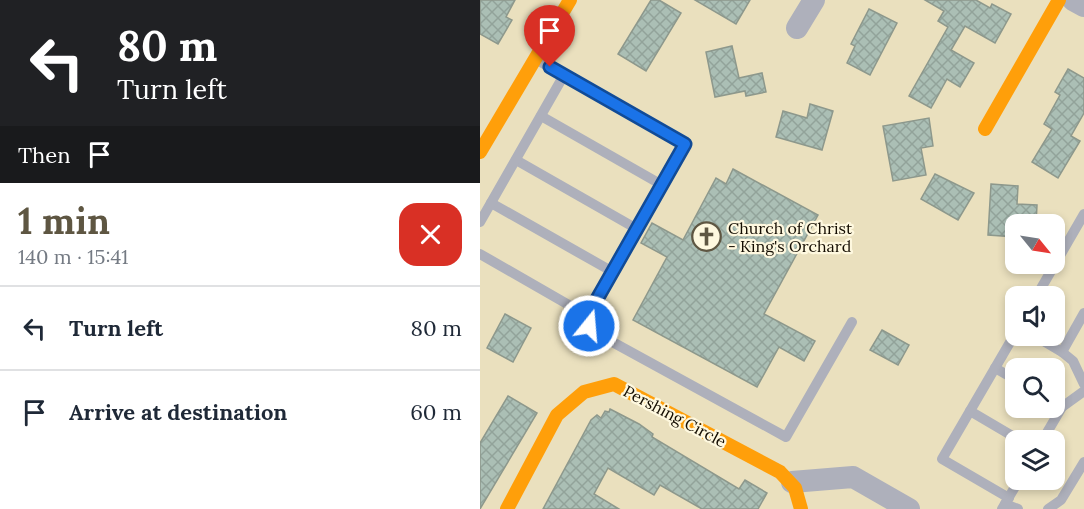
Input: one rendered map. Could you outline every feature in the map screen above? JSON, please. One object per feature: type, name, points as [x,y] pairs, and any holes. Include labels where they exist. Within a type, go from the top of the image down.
[{"type":"street","points":[[480,152],[570,0]]},
{"type":"street","points":[[797,28],[814,0]]},
{"type":"street","points":[[985,129],[1059,0]]},
{"type":"street","points":[[1073,0],[1084,6]]},
{"type":"street","name":"Pershing Circle","points":[[507,509],[557,415],[584,392],[614,384],[780,472],[792,482]]},
{"type":"street","points":[[801,509],[798,492],[792,482],[853,477],[909,509]]},
{"type":"lane","points":[[536,59],[685,144],[588,315],[589,326],[596,333],[786,437],[852,322]]},
{"type":"lane","points":[[480,222],[564,75]]},
{"type":"lane","points":[[541,116],[662,185]]},
{"type":"lane","points":[[516,160],[637,229]]},
{"type":"lane","points":[[491,203],[612,272]]},
{"type":"lane","points":[[1042,286],[1084,214]]},
{"type":"lane","points":[[480,254],[588,315]]},
{"type":"lane","points":[[1062,352],[1084,313]]},
{"type":"lane","points":[[1008,346],[942,459],[1006,504],[1018,509]]},
{"type":"lane","points":[[1052,346],[1073,361],[1084,384]]},
{"type":"lane","points":[[995,368],[1005,374]]},
{"type":"lane","points":[[1065,400],[1084,391]]},
{"type":"lane","points":[[970,411],[1005,432]]},
{"type":"lane","points":[[1048,509],[1061,500],[1084,462]]},
{"type":"lane","points":[[1006,504],[1014,490]]},
{"type":"building","points":[[480,0],[515,0],[506,17],[512,20],[498,44],[480,34]]},
{"type":"building","points":[[651,0],[659,0],[681,13],[646,71],[618,54]]},
{"type":"building","points":[[695,0],[750,0],[736,24]]},
{"type":"building","points":[[925,0],[976,0],[990,8],[992,4],[1011,14],[995,43],[965,26],[951,50],[974,63],[960,87],[947,79],[931,108],[909,96],[948,27],[938,21],[944,11]]},
{"type":"building","points":[[869,9],[897,23],[870,75],[847,63],[855,46],[851,44]]},
{"type":"building","points":[[732,46],[739,78],[762,73],[766,92],[746,96],[745,91],[715,97],[706,52]]},
{"type":"building","points":[[1068,69],[1084,78],[1084,113],[1071,136],[1080,141],[1058,178],[1032,162],[1052,129],[1044,124],[1060,95],[1055,92]]},
{"type":"building","points":[[810,104],[833,111],[822,150],[776,137],[783,111],[807,118]]},
{"type":"building","points":[[929,118],[933,146],[921,148],[926,175],[893,181],[883,126]]},
{"type":"building","points":[[733,169],[818,215],[764,314],[815,341],[804,361],[779,347],[757,387],[633,320],[667,257],[641,243],[652,223],[683,240],[716,178],[726,184]]},
{"type":"building","points":[[935,174],[974,193],[958,220],[921,199]]},
{"type":"building","points":[[991,184],[1018,186],[1017,204],[1037,205],[1037,214],[1005,214],[1005,236],[988,235]]},
{"type":"building","points":[[505,314],[531,328],[513,362],[487,348]]},
{"type":"building","points":[[882,330],[909,345],[898,365],[870,350]]},
{"type":"building","points":[[508,396],[537,413],[480,509],[480,443]]},
{"type":"building","points":[[610,409],[639,424],[653,434],[652,437],[739,489],[745,480],[767,493],[758,509],[702,509],[660,485],[654,495],[608,468],[594,494],[619,509],[543,509],[591,420],[597,415],[601,418],[605,411],[609,412]]},
{"type":"traffic: slow","points":[[480,152],[570,0]]},
{"type":"traffic: slow","points":[[985,129],[1059,0]]},
{"type":"traffic: slow","points":[[507,509],[557,415],[584,392],[614,384],[780,472],[795,488],[801,509]]},
{"type":"place","name":"Church of Christ - King's Orchard","points":[[707,237]]},
{"type":"route","points":[[550,67],[685,144],[588,315],[589,326]]}]
